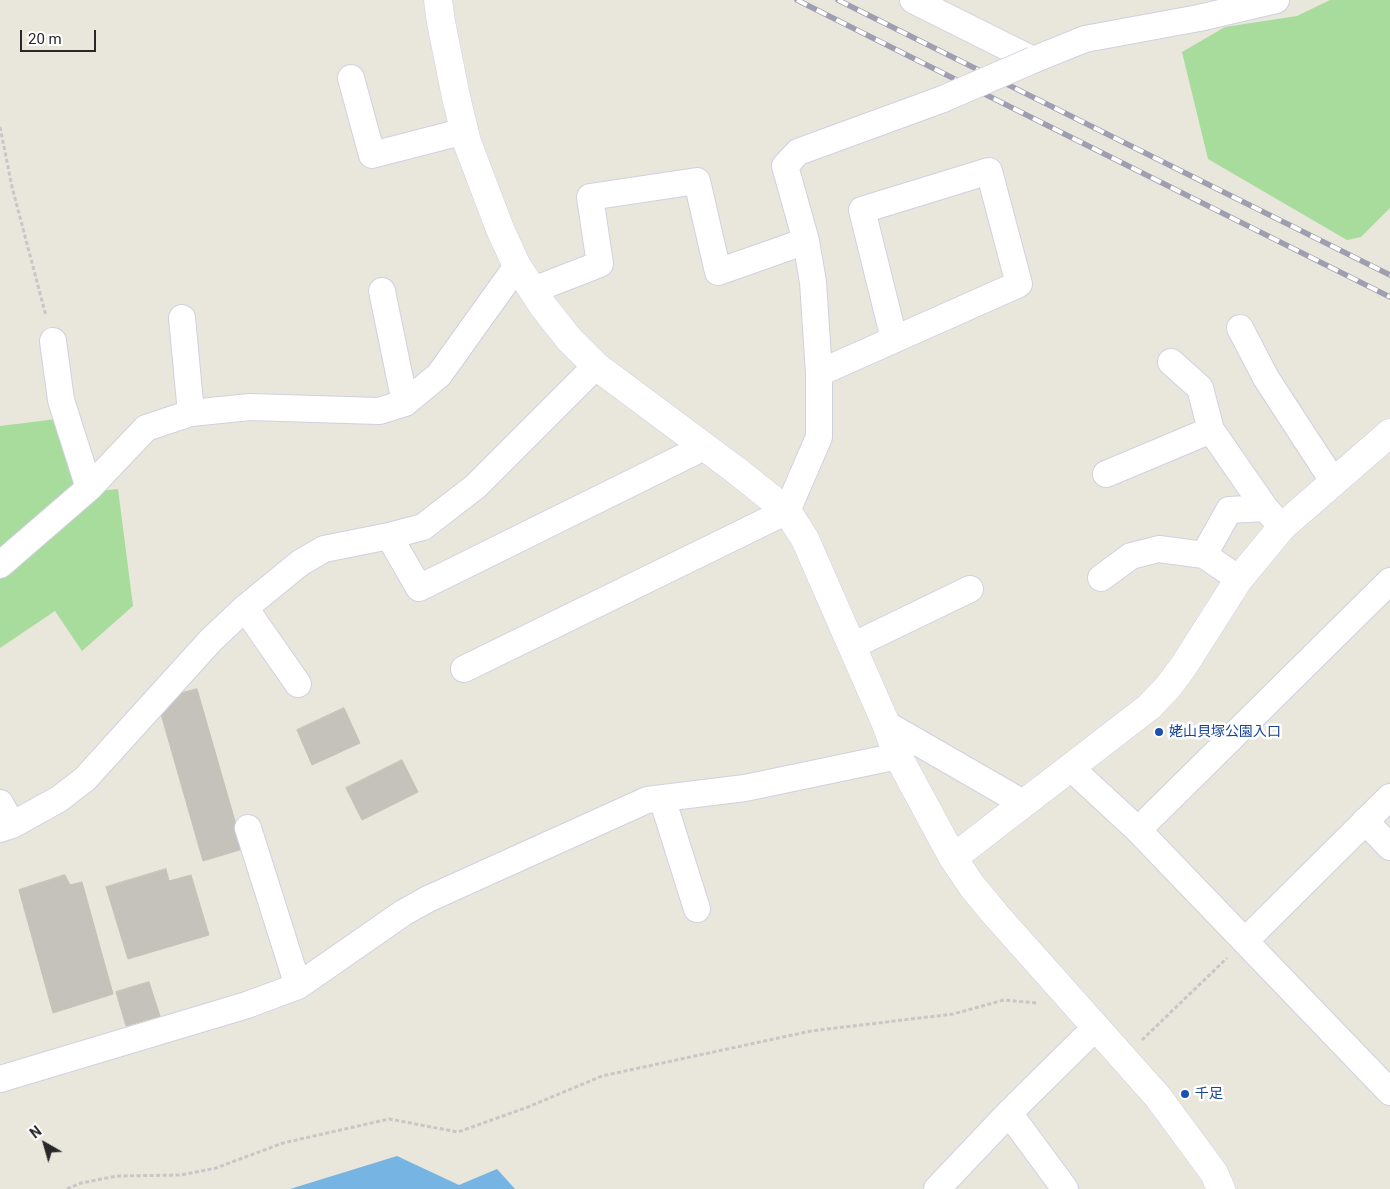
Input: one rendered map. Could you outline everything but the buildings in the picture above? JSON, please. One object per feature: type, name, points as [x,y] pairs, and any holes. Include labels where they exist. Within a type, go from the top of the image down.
[{"type":"street","points":[[438,0],[440,22],[465,131],[500,229],[517,266],[543,306],[569,339],[596,366],[787,511],[806,539],[898,756],[953,858],[972,886],[995,914],[1158,1097],[1214,1173],[1221,1189]]},
{"type":"street","points":[[913,0],[1034,60]]},
{"type":"street","points":[[464,669],[787,511],[819,437],[819,373],[813,282],[806,240],[785,166],[798,152],[943,99],[1085,38],[1200,18],[1276,0]]},
{"type":"street","points":[[351,78],[372,154],[465,131]]},
{"type":"street","points":[[819,373],[1019,284],[989,171],[862,210],[894,339]]},
{"type":"street","points":[[533,290],[600,264],[590,197],[697,181],[718,272],[806,240]]},
{"type":"street","points":[[0,565],[88,488],[146,428],[192,413],[250,407],[379,411],[405,403],[439,375],[517,266]]},
{"type":"street","points":[[382,291],[405,403]]},
{"type":"street","points":[[182,318],[192,413]]},
{"type":"street","points":[[1240,328],[1266,378],[1333,481]]},
{"type":"street","points":[[53,341],[61,400],[88,488]]},
{"type":"street","points":[[1171,362],[1200,388],[1211,430],[1274,517]]},
{"type":"street","points":[[4,819],[60,799],[85,779],[211,640],[245,608],[300,563],[324,549],[423,527],[476,486],[596,366]]},
{"type":"street","points":[[1106,474],[1211,430]]},
{"type":"street","points":[[953,858],[1149,707],[1168,687],[1183,667],[1239,579],[1274,517],[1333,481],[1390,433]]},
{"type":"street","points":[[389,536],[419,588],[704,447]]},
{"type":"street","points":[[1204,555],[1229,510],[1274,517]]},
{"type":"street","points":[[1101,578],[1131,556],[1159,549],[1204,555],[1239,579]]},
{"type":"street","points":[[1138,830],[1390,581]]},
{"type":"street","points":[[852,646],[970,589]]},
{"type":"street","points":[[245,608],[298,684]]},
{"type":"street","points":[[886,724],[1023,803]]},
{"type":"street","points":[[0,1079],[248,1005],[298,986],[403,913],[647,800],[745,788],[898,756]]},
{"type":"street","points":[[1070,767],[1138,830],[1390,1092]]},
{"type":"street","points":[[1245,941],[1390,797]]},
{"type":"street","points":[[662,798],[698,909]]},
{"type":"street","points":[[1365,821],[1390,847]]},
{"type":"street","points":[[248,828],[298,986]]},
{"type":"street","points":[[937,1189],[1096,1026]]},
{"type":"street","points":[[1009,1114],[1066,1189]]},
{"type":"path","points":[[0,127],[12,187],[53,341]]},
{"type":"path","points":[[1123,1058],[1245,941]]},
{"type":"path","points":[[67,1189],[117,1176],[181,1175],[216,1168],[283,1143],[389,1120],[458,1132],[528,1107],[602,1076],[811,1031],[953,1014],[1004,1000],[1037,1002],[1045,1009]]},
{"type":"green space","points":[[1330,0],[1390,0],[1390,208],[1361,237],[1347,240],[1208,159],[1182,52],[1225,27],[1297,16]]},
{"type":"green space","points":[[57,419],[99,491],[118,489],[133,606],[82,651],[55,611],[0,648],[0,426]]},
{"type":"water","points":[[397,1156],[459,1185],[497,1169],[515,1189],[290,1189]]},
{"type":"railway","points":[[797,0],[1390,297]]},
{"type":"railway","points":[[838,0],[1390,275]]},
{"type":"place","name":"姥山貝塚公園入口","points":[[1159,732]]},
{"type":"place","name":"千足","points":[[1185,1094]]}]
